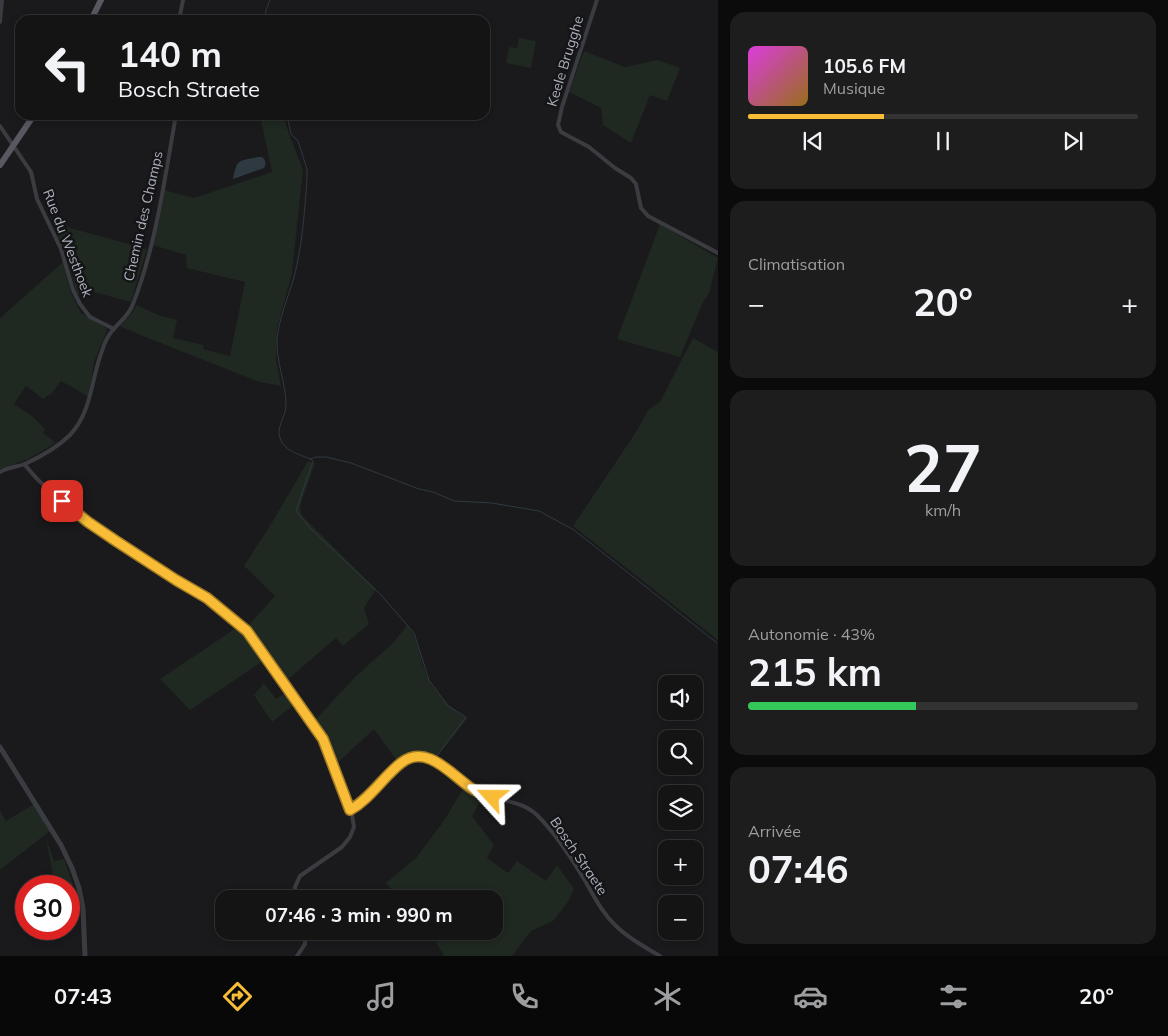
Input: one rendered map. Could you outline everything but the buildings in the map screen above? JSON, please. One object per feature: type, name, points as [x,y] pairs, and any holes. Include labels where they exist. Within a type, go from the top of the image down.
[{"type":"main road","points":[[94,15],[101,0]]},
{"type":"main road","points":[[0,165],[31,120]]},
{"type":"street","points":[[0,22],[2,0]]},
{"type":"street","points":[[180,15],[183,0]]},
{"type":"street","name":"Keele Brugghe","points":[[597,0],[562,107],[559,129],[564,134],[590,146],[612,166],[631,178],[636,184],[641,208],[648,216],[718,253]]},
{"type":"street","name":"Chemin des Champs","points":[[0,472],[10,467],[24,464],[61,442],[78,425],[91,394],[102,349],[114,329],[131,310],[142,277],[175,120]]},
{"type":"street","name":"Rue du Westhoek","points":[[0,126],[32,175],[37,199],[59,245],[73,290],[80,304],[90,317],[114,329]]},
{"type":"street","points":[[24,464],[47,488],[88,522],[176,580],[207,598],[247,631],[323,739],[350,810],[354,827],[350,837],[340,849],[300,876],[295,890]]},
{"type":"street","points":[[0,747],[59,841],[72,868],[83,908],[85,956]]},
{"type":"street","name":"Bosch Straete","points":[[350,810],[403,761],[416,755],[428,758],[442,766],[476,792],[520,804],[534,813],[563,847],[611,921],[630,939],[660,956]]},
{"type":"street","points":[[297,956],[306,940]]},
{"type":"shaded area","points":[[519,38],[536,41],[531,68],[506,63],[509,47],[517,48]]},
{"type":"shaded area","points":[[584,51],[625,67],[658,60],[680,68],[667,101],[650,95],[631,143],[603,125],[601,108],[569,92]]},
{"type":"shaded area","points":[[261,120],[285,120],[303,169],[292,273],[277,329],[276,359],[281,386],[259,382],[120,326],[133,312],[136,305],[161,316],[177,320],[173,338],[204,345],[203,349],[230,356],[245,282],[187,268],[186,255],[153,245],[164,190],[194,198],[272,172]]},
{"type":"shaded area","points":[[262,157],[265,160],[264,168],[233,179],[236,167],[240,162]]},
{"type":"shaded area","points":[[52,223],[147,249],[131,302],[90,291],[77,294],[66,256]]},
{"type":"shaded area","points":[[660,224],[718,258],[709,293],[703,302],[680,357],[617,339]]},
{"type":"shaded area","points":[[63,262],[71,293],[81,313],[106,328],[107,331],[94,362],[89,397],[61,381],[52,393],[43,399],[26,386],[14,404],[32,416],[45,429],[43,433],[56,443],[28,459],[0,469],[0,318]]},
{"type":"shaded area","points":[[693,338],[718,352],[718,640],[573,526],[636,432],[649,409],[660,402]]},
{"type":"shaded area","points":[[308,461],[315,463],[300,506],[302,516],[376,589],[364,608],[369,624],[343,646],[336,638],[285,682],[265,650],[246,628],[275,596],[244,566]]},
{"type":"shaded area","points":[[407,625],[415,640],[431,684],[453,709],[467,719],[435,759],[416,753],[406,755],[397,761],[374,729],[335,765],[330,748],[314,723],[356,676],[394,642]]},
{"type":"shaded area","points":[[239,626],[266,659],[190,710],[160,679]]},
{"type":"shaded area","points":[[264,683],[276,699],[287,692],[294,705],[272,722],[254,695]]},
{"type":"shaded area","points":[[465,786],[483,797],[472,816],[494,845],[487,858],[508,873],[517,861],[546,881],[557,865],[574,889],[568,902],[553,921],[531,931],[512,956],[444,956],[435,940],[503,940],[503,890],[392,890],[386,883],[416,858],[443,822]]},
{"type":"shaded area","points":[[34,804],[50,831],[0,870],[0,811],[6,821]]},
{"type":"shaded area","points":[[46,838],[54,861],[64,859],[70,875],[53,875]]},
{"type":"waterway","points":[[266,15],[270,0]]},
{"type":"waterway","points":[[288,120],[291,134],[298,141],[307,169],[307,178],[299,254],[277,340],[286,405],[279,434],[285,446],[292,452],[310,459],[326,457],[351,463],[454,501],[492,503],[539,511],[574,530],[717,643]]},
{"type":"waterway","points":[[310,459],[313,461],[296,511],[310,528],[382,596],[414,633],[429,680],[448,706],[466,717],[436,757]]},
{"type":"route","points":[[62,501],[116,541],[207,598],[247,631],[323,739],[345,802],[350,810],[401,763],[416,755],[421,755],[442,766],[476,792],[492,797]]}]
